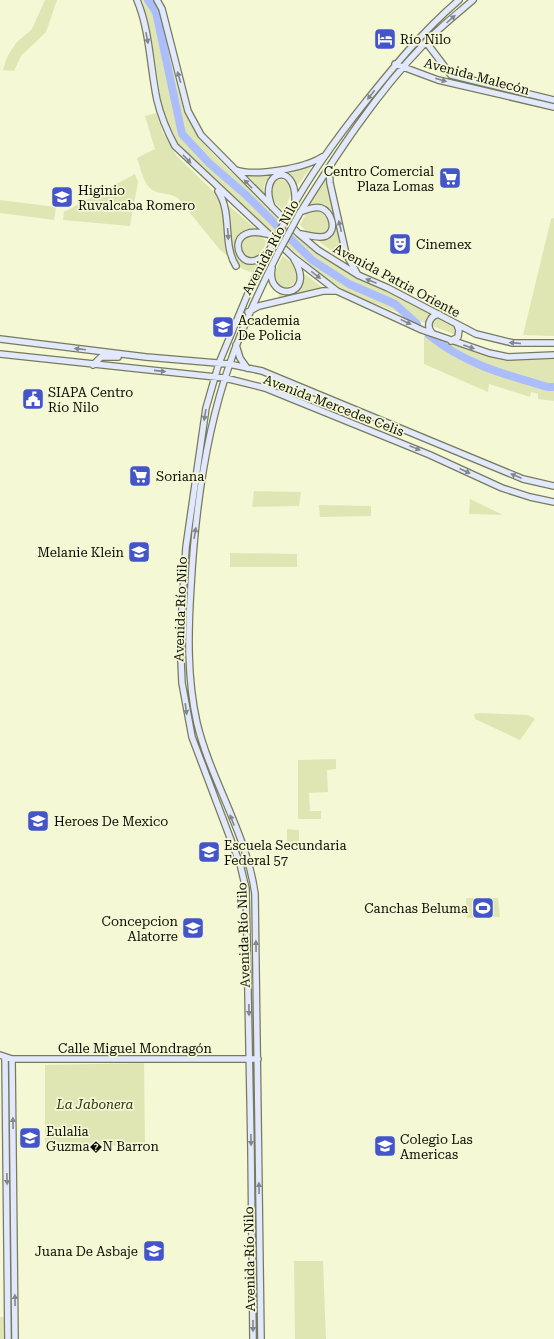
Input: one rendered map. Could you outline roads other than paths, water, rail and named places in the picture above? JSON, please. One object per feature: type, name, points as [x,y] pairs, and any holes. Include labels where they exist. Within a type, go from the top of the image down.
[{"type":"main road","points":[[137,0],[145,26],[157,100],[167,131],[175,146],[293,257],[337,291],[450,341],[498,356],[554,355]]},
{"type":"main road","name":"Avenida Patria Oriente","points":[[157,0],[162,9],[188,111],[201,135],[299,234],[318,250],[358,275],[388,288],[439,314],[456,325],[488,338],[500,341],[513,343],[554,343]]},
{"type":"main road","name":"Avenida Río Nilo","points":[[253,1339],[248,914],[245,880],[192,737],[181,670],[181,621],[186,547],[206,408],[219,363],[254,279],[294,203],[324,156],[395,64],[425,30],[459,0]]},
{"type":"main road","name":"Avenida Río Nilo","points":[[261,1339],[256,914],[254,886],[248,862],[200,734],[192,689],[188,644],[193,547],[206,455],[225,378],[236,345],[249,312],[274,260],[299,214],[329,166],[374,102],[426,42],[473,0]]},
{"type":"main road","name":"Avenida Malecón","points":[[426,42],[451,75],[554,100]]},
{"type":"main road","name":"Avenida Malecón","points":[[395,64],[438,80],[554,108]]},
{"type":"main road","points":[[234,169],[250,173],[290,168],[313,163],[324,156]]},
{"type":"main road","points":[[329,166],[329,178],[346,254],[358,275]]},
{"type":"main road","points":[[273,209],[268,198],[269,182],[273,177],[283,176],[292,181],[295,192],[294,203]]},
{"type":"main road","points":[[214,184],[223,198],[230,252],[236,266]]},
{"type":"main road","points":[[299,214],[317,207],[322,208],[328,212],[333,225],[331,232],[326,236],[319,237],[299,234]]},
{"type":"main road","points":[[267,254],[255,261],[248,261],[240,255],[238,246],[241,237],[247,232],[255,231],[268,234]]},
{"type":"main road","points":[[274,260],[271,273],[275,287],[283,292],[299,286],[302,279],[301,272],[293,257]]},
{"type":"main road","points":[[242,309],[249,312],[259,306],[323,291],[337,291]]},
{"type":"main road","points":[[433,334],[429,328],[430,322],[436,315],[439,314]]},
{"type":"main road","points":[[450,341],[458,337],[459,330],[456,325]]},
{"type":"main road","name":"Avenida Mercedes Celis","points":[[0,339],[146,357],[229,364],[270,373],[523,479],[554,486]]},
{"type":"main road","points":[[236,345],[240,358],[247,368]]},
{"type":"main road","name":"Avenida Mercedes Celis","points":[[0,354],[225,378],[275,391],[443,460],[502,488],[530,497],[554,502]]},
{"type":"main road","points":[[93,364],[101,357],[138,359],[146,357]]},
{"type":"main road","points":[[8,1339],[12,1260],[12,1059],[2,1056],[12,1260],[15,1339]]},
{"type":"main road","name":"Calle Miguel Mondragón","points":[[12,1059],[258,1059]]},
{"type":"waterway","points":[[148,0],[156,12],[182,134],[209,163],[246,195],[312,260],[349,284],[395,304],[417,324]]},
{"type":"waterway","points":[[429,335],[456,354],[471,361],[532,383],[554,387]]},
{"type":"place","name":"Río Nilo","points":[[385,39]]},
{"type":"place","name":"Centro Comercial Plaza Lomas","points":[[450,178]]},
{"type":"place","name":"Higinio Ruvalcaba Romero","points":[[62,197]]},
{"type":"place","name":"Cinemex","points":[[400,244]]},
{"type":"place","name":"Academia De Policia","points":[[223,327]]},
{"type":"place","name":"SIAPA Centro Río Nilo","points":[[33,399]]},
{"type":"place","name":"Soriana","points":[[140,476]]},
{"type":"place","name":"Melanie Klein","points":[[139,552]]},
{"type":"place","name":"Heroes De Mexico","points":[[38,821]]},
{"type":"place","name":"Escuela Secundaria Federal 57","points":[[209,852]]},
{"type":"place","name":"Canchas Beluma","points":[[483,908]]},
{"type":"place","name":"Concepcion Alatorre","points":[[193,928]]},
{"type":"place","name":"Eulalia Guzma�N Barron","points":[[30,1138]]},
{"type":"place","name":"Colegio Las Americas","points":[[385,1146]]},
{"type":"place","name":"Juana De Asbaje","points":[[154,1251]]},
{"type":"park label","name":"La Jabonera","points":[[95,1104]]}]
